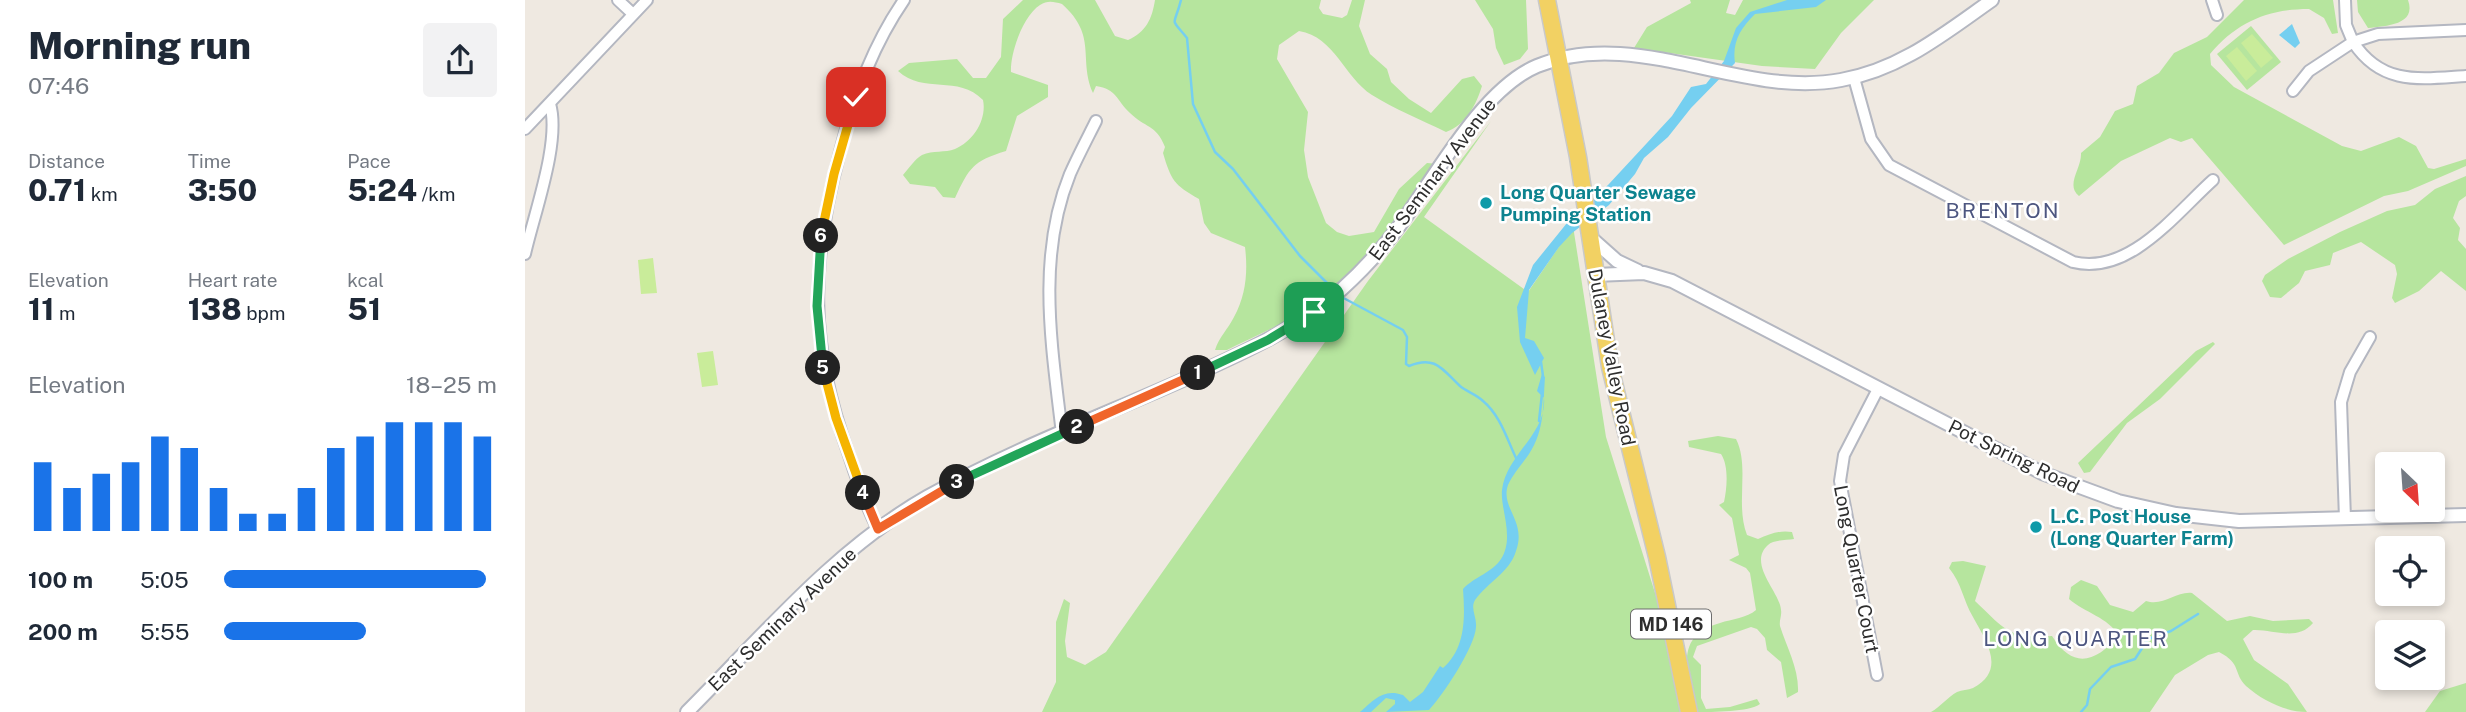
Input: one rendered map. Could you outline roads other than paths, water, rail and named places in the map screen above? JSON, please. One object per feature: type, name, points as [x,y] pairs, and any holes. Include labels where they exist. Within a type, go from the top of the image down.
[{"type":"main road","name":"Dulaney Valley Road","points":[[1547,0],[1585,200],[1595,275],[1618,402],[1654,547],[1689,712]]},
{"type":"street","points":[[618,0],[633,14]]},
{"type":"street","points":[[525,130],[647,0]]},
{"type":"street","points":[[878,529],[844,443],[826,384],[820,344],[817,274],[824,214],[850,117],[873,56],[904,0]]},
{"type":"street","name":"East Seminary Avenue","points":[[687,712],[813,587],[878,529],[943,489],[1268,340],[1337,293],[1388,241],[1495,95],[1532,68],[1559,60],[1634,56],[1719,73],[1798,84],[1854,78],[1910,56],[1992,0]]},
{"type":"street","points":[[2213,0],[2217,15]]},
{"type":"street","points":[[2345,0],[2346,25],[2353,42],[2372,65],[2392,74],[2423,79],[2466,76]]},
{"type":"street","points":[[2293,91],[2309,71],[2353,42],[2378,34],[2466,30]]},
{"type":"street","points":[[1854,78],[1871,139],[1889,164],[2073,262],[2099,265],[2123,257],[2213,180]]},
{"type":"street","points":[[525,254],[552,139],[553,116],[550,104]]},
{"type":"street","points":[[1062,434],[1048,309],[1053,238],[1070,175],[1096,121]]},
{"type":"street","points":[[1589,229],[1617,261],[1644,273]]},
{"type":"street","name":"Pot Spring Road","points":[[1595,275],[1644,273],[1680,285],[2042,473],[2118,501],[2160,511],[2223,520],[2466,514]]},
{"type":"street","points":[[2345,519],[2341,402],[2350,372],[2370,337]]},
{"type":"street","name":"Long Quarter Court","points":[[1877,675],[1839,481],[1844,455],[1878,389]]},
{"type":"water","points":[[1787,0],[1826,0],[1816,7],[1755,14],[1738,36],[1735,63],[1691,108],[1668,137],[1644,158],[1635,174],[1609,205],[1572,233],[1559,247],[1529,290],[1525,338],[1534,341],[1544,358],[1535,375],[1520,342],[1517,307],[1533,265],[1571,218],[1608,185],[1672,116],[1691,87],[1706,84],[1724,61],[1736,28],[1750,12]]},
{"type":"water","points":[[2292,24],[2300,43],[2295,48],[2279,35]]},
{"type":"water","points":[[1542,374],[1545,377],[1544,398],[1537,391]]},
{"type":"water","points":[[1543,412],[1534,445],[1512,477],[1506,493],[1518,531],[1516,551],[1504,571],[1475,600],[1474,636],[1457,670],[1429,710],[1386,712],[1395,704],[1395,700],[1386,698],[1371,712],[1360,712],[1384,694],[1403,695],[1410,702],[1423,692],[1440,666],[1443,668],[1451,660],[1460,642],[1464,621],[1463,589],[1501,559],[1507,542],[1502,498],[1505,477],[1533,434]]},
{"type":"waterway","points":[[1181,0],[1175,21],[1187,38],[1193,104],[1215,152],[1233,169],[1300,256],[1334,290]]},
{"type":"waterway","points":[[1338,295],[1403,330],[1407,337],[1406,364],[1409,366],[1432,363],[1483,401],[1499,420],[1516,458]]},
{"type":"waterway","points":[[1541,362],[1543,376]]},
{"type":"waterway","points":[[1539,421],[1542,394]]},
{"type":"waterway","points":[[2081,712],[2087,705],[2090,689],[2111,667],[2135,659],[2148,639],[2171,631],[2198,614]]},
{"type":"place","name":"Long Quarter Sewage Pumping Station","points":[[1486,203]]},
{"type":"place","name":"L.C. Post House (Long Quarter Farm)","points":[[2036,527]]},
{"type":"district","name":"BRENTON","points":[[2003,210]]},
{"type":"district","name":"LONG QUARTER","points":[[2076,638]]}]
